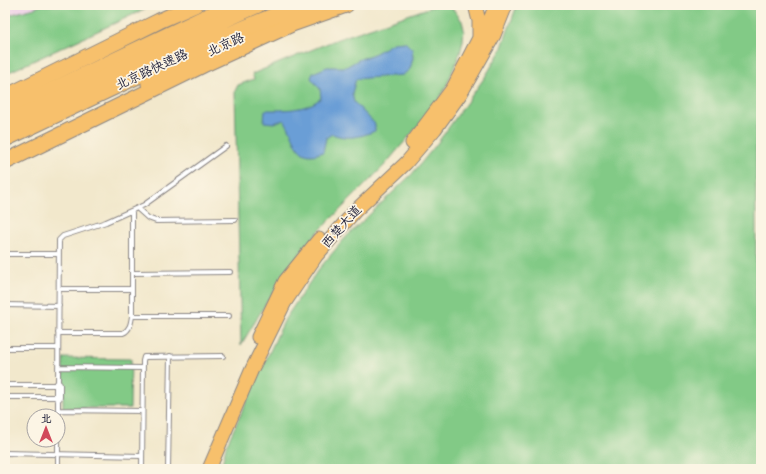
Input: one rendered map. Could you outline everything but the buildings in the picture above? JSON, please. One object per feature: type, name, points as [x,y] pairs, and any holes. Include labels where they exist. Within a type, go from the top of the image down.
[{"type":"highway","points":[[5,97],[159,21],[195,5]]},
{"type":"highway","name":"北京路快速路","points":[[5,123],[208,26],[258,5]]},
{"type":"highway","name":"北京路快速路","points":[[5,139],[185,54],[300,5]]},
{"type":"highway","points":[[5,162],[203,65],[292,24],[345,6]]},
{"type":"main road","points":[[5,111],[228,5]]},
{"type":"main road","name":"北京路","points":[[5,156],[101,109],[215,49],[321,5]]},
{"type":"main road","points":[[475,5],[479,21],[479,38]]},
{"type":"main road","name":"西楚大道","points":[[200,469],[285,281],[318,240],[343,213],[392,166],[414,141],[453,88],[488,24],[496,5]]},
{"type":"main road","name":"西楚大道","points":[[209,469],[252,369],[285,302],[316,256],[355,211],[406,163],[435,129],[461,93],[494,36],[506,5]]},
{"type":"street","points":[[58,385],[58,397]]},
{"type":"lane","points":[[5,385],[58,385],[59,240],[63,236],[106,222],[138,209],[226,146]]},
{"type":"lane","points":[[138,209],[148,218],[156,221],[235,220]]},
{"type":"lane","points":[[58,333],[123,333],[127,331],[131,324],[132,316],[132,212]]},
{"type":"lane","points":[[5,254],[59,254]]},
{"type":"lane","points":[[132,273],[230,272]]},
{"type":"lane","points":[[59,289],[132,289]]},
{"type":"lane","points":[[5,305],[58,306]]},
{"type":"lane","points":[[132,316],[229,316]]},
{"type":"lane","points":[[5,348],[58,348]]},
{"type":"lane","points":[[168,469],[170,356]]},
{"type":"lane","points":[[142,469],[144,357],[223,356]]},
{"type":"lane","points":[[58,367],[143,368]]},
{"type":"lane","points":[[5,397],[58,397],[58,408]]},
{"type":"lane","points":[[66,410],[142,411]]},
{"type":"lane","points":[[58,448],[58,469]]},
{"type":"lane","points":[[5,454],[142,456]]},
{"type":"shaded area","points":[[5,5],[41,5],[5,16]]},
{"type":"green space","points":[[41,5],[154,5],[5,74],[5,16]]},
{"type":"green space","points":[[437,5],[446,5],[454,10],[462,21],[464,29],[460,53],[446,87],[435,106],[383,167],[304,248],[268,300],[241,345],[235,91],[238,85],[254,79],[252,74],[338,39]]},
{"type":"green space","points":[[517,5],[761,5],[761,126],[756,126],[756,321],[761,321],[761,469],[221,469],[226,446],[285,319],[318,270],[346,237],[412,174],[436,145],[485,77],[501,50]]},
{"type":"green space","points":[[63,358],[131,359],[130,408],[63,408]]},
{"type":"water","points":[[405,42],[412,49],[413,58],[410,69],[403,75],[356,79],[352,93],[354,102],[375,124],[375,131],[354,137],[343,137],[332,134],[326,138],[323,152],[314,155],[301,152],[284,120],[274,123],[264,122],[265,110],[302,108],[321,98],[320,89],[311,78],[313,73],[327,67],[346,67],[393,43]]}]
